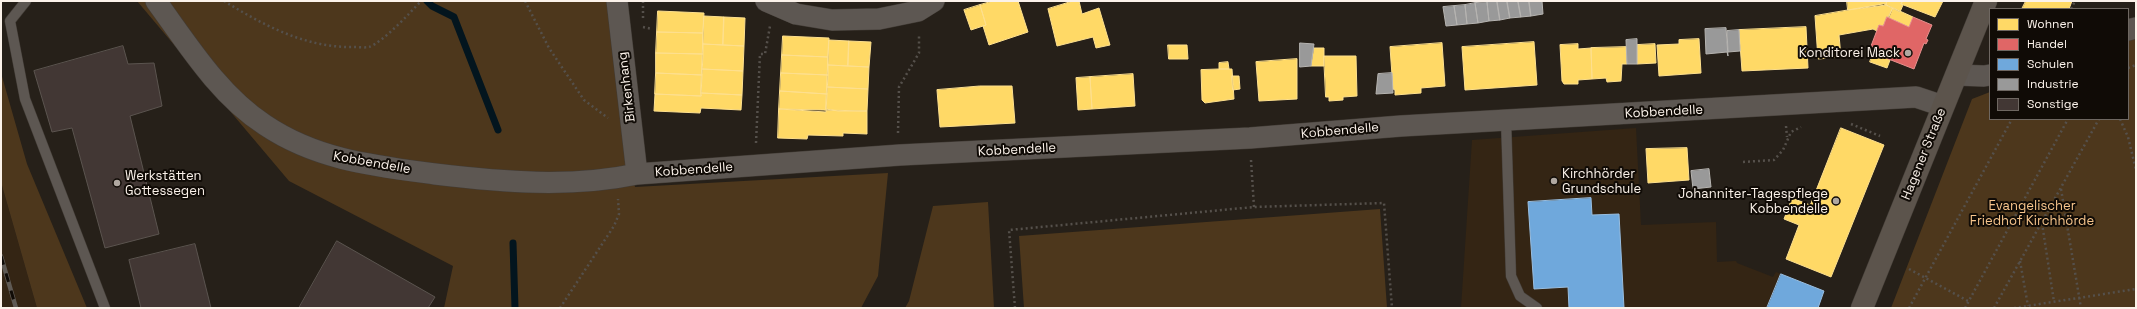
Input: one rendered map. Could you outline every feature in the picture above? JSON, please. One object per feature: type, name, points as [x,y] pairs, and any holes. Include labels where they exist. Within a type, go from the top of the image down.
[{"type":"main road","name":"Hagener Straße","points":[[1862,308],[1986,1]]},
{"type":"street","name":"Kobbendelle","points":[[156,1],[216,81],[240,106],[264,125],[304,147],[328,156],[367,165],[483,180],[550,183],[616,178],[637,174],[900,155],[1250,138],[1506,120],[1916,97],[1943,106]]},
{"type":"street","name":"Birkenhang","points":[[617,1],[637,174]]},
{"type":"street","points":[[770,3],[796,14],[832,20],[879,20],[918,11],[934,1]]},
{"type":"street","points":[[1956,75],[1984,76],[1989,74]]},
{"type":"lane","points":[[26,1],[10,21],[24,99],[105,308]]},
{"type":"lane","points":[[1506,120],[1511,276],[1520,296],[1537,308]]},
{"type":"path","points":[[224,1],[262,24],[302,40],[334,48],[369,47],[388,33],[421,1]]},
{"type":"path","points":[[525,1],[549,48],[584,100],[615,123],[632,130]]},
{"type":"path","points":[[643,1],[644,28],[652,29]]},
{"type":"path","points":[[755,166],[760,54],[765,54],[770,3]]},
{"type":"path","points":[[900,155],[897,118],[899,88],[919,53]]},
{"type":"path","points":[[1909,308],[2011,120]]},
{"type":"path","points":[[1965,308],[2067,120]]},
{"type":"path","points":[[1994,308],[2098,120]]},
{"type":"path","points":[[2120,120],[2128,137],[2136,170]]},
{"type":"path","points":[[1847,123],[1880,136]]},
{"type":"path","points":[[1743,162],[1774,160],[1783,150],[1787,138],[1791,132],[1804,127]]},
{"type":"path","points":[[1786,128],[1787,138]]},
{"type":"path","points":[[560,308],[614,226],[618,214],[616,178]]},
{"type":"path","points":[[1251,180],[1254,207]]},
{"type":"path","points":[[2061,188],[2081,308]]},
{"type":"path","points":[[1016,308],[1009,230],[1254,207],[1384,203],[1392,308]]},
{"type":"path","points":[[2042,223],[2054,302]]},
{"type":"path","points":[[2020,261],[2028,306]]},
{"type":"path","points":[[1909,269],[1968,301]]},
{"type":"path","points":[[2014,308],[2136,289]]},
{"type":"path","points":[[2049,303],[2050,308]]},
{"type":"shaded area","name":"Kirchhörder Grundschule","points":[[1636,128],[1641,225],[1716,222],[1717,262],[1736,261],[1737,263],[1773,277],[1776,272],[1824,291],[1818,308],[1461,308],[1472,140]]},
{"type":"shaded area","points":[[1,182],[37,308],[3,308],[1,301]]},
{"type":"green space","points":[[137,1],[608,1],[635,187],[888,173],[878,276],[861,308],[444,308],[453,266],[289,181]]},
{"type":"green space","name":"Evangelischer Friedhof Kirchhörde","points":[[2136,38],[2136,308],[1891,308],[1972,99],[1989,92],[1989,120],[2129,120],[2129,41]]},
{"type":"green space","points":[[1,73],[27,164],[87,308],[37,308],[1,182]]},
{"type":"green space","points":[[988,202],[994,308],[905,308],[909,301],[933,206]]},
{"type":"green space","points":[[1380,209],[1387,308],[1024,308],[1019,236]]},
{"type":"building: Wohnen","points":[[993,1],[1018,1],[1028,32],[989,45],[983,26],[986,25],[980,5]]},
{"type":"building: Wohnen","points":[[1073,1],[1079,1],[1082,14],[1099,8],[1110,45],[1096,48],[1093,37],[1057,46],[1048,9]]},
{"type":"building: Wohnen","points":[[1847,1],[1887,1],[1886,5],[1848,10]]},
{"type":"building: Wohnen","points":[[1887,1],[1903,1],[1900,12],[1886,5]]},
{"type":"building: Wohnen","points":[[1903,1],[1943,1],[1935,17],[1901,4]]},
{"type":"building: Wohnen","points":[[2026,1],[2072,1],[2069,8],[2022,8]]},
{"type":"building: Wohnen","points":[[1884,4],[1893,8],[1883,26],[1879,25],[1877,31],[1873,29],[1839,35],[1841,57],[1818,59],[1815,16]]},
{"type":"building: Wohnen","points":[[980,5],[986,25],[971,30],[964,10]]},
{"type":"building: Wohnen","points":[[1893,8],[1913,17],[1909,27],[1889,18]]},
{"type":"building: Wohnen","points":[[658,11],[704,13],[703,33],[657,32]]},
{"type":"building: Wohnen","points":[[704,16],[724,17],[723,45],[703,44]]},
{"type":"building: Wohnen","points":[[724,17],[745,18],[744,46],[723,45]]},
{"type":"building: Wohnen","points":[[1806,27],[1808,68],[1742,71],[1739,30]]},
{"type":"building: Wohnen","points":[[657,32],[703,33],[703,54],[656,53]]},
{"type":"building: Wohnen","points":[[783,36],[829,38],[828,57],[782,55]]},
{"type":"building: Wohnen","points":[[1699,39],[1701,73],[1659,76],[1657,45],[1679,44],[1679,40]]},
{"type":"building: Wohnen","points":[[829,40],[849,41],[848,66],[828,65]]},
{"type":"building: Wohnen","points":[[849,41],[871,42],[869,67],[848,66]]},
{"type":"building: Wohnen","points":[[1534,42],[1537,85],[1465,90],[1462,47]]},
{"type":"building: Wohnen","points":[[1442,43],[1445,86],[1421,88],[1421,93],[1395,95],[1395,90],[1393,89],[1390,47]]},
{"type":"building: Wohnen","points":[[703,44],[744,46],[743,71],[702,69]]},
{"type":"building: Wohnen","points":[[1578,44],[1578,49],[1591,48],[1592,79],[1578,80],[1578,84],[1564,84],[1562,81],[1560,45]]},
{"type":"building: Wohnen","points":[[1655,44],[1656,63],[1637,64],[1637,45]]},
{"type":"building: Wohnen","points":[[1168,45],[1187,45],[1188,59],[1169,59]]},
{"type":"building: Wohnen","points":[[1626,47],[1627,64],[1622,64],[1621,81],[1607,82],[1606,78],[1592,79],[1591,48]]},
{"type":"building: Wohnen","points":[[1314,48],[1324,48],[1324,66],[1311,66]]},
{"type":"building: Wohnen","points":[[656,53],[703,54],[702,75],[656,73]]},
{"type":"building: Wohnen","points":[[1873,53],[1890,60],[1887,68],[1870,62]]},
{"type":"building: Wohnen","points":[[782,55],[828,57],[828,75],[781,73]]},
{"type":"building: Wohnen","points":[[1324,56],[1356,56],[1357,96],[1343,97],[1343,100],[1329,101],[1329,97],[1326,97]]},
{"type":"building: Wohnen","points":[[1297,59],[1297,99],[1259,101],[1256,62]]},
{"type":"building: Wohnen","points":[[1228,62],[1229,69],[1219,69],[1219,63]]},
{"type":"building: Wohnen","points":[[828,65],[869,67],[868,89],[827,87]]},
{"type":"building: Wohnen","points":[[702,69],[743,71],[742,95],[701,93]]},
{"type":"building: Wohnen","points":[[1232,69],[1234,99],[1205,103],[1202,100],[1201,70]]},
{"type":"building: Wohnen","points":[[656,73],[702,75],[701,96],[655,94]]},
{"type":"building: Wohnen","points":[[781,73],[828,75],[827,94],[780,91]]},
{"type":"building: Wohnen","points":[[1133,74],[1135,106],[1092,109],[1090,77]]},
{"type":"building: Wohnen","points":[[1232,76],[1239,76],[1240,89],[1233,90]]},
{"type":"building: Wohnen","points":[[1090,77],[1092,109],[1078,110],[1076,78]]},
{"type":"building: Wohnen","points":[[980,86],[1012,86],[1015,123],[940,127],[937,90]]},
{"type":"building: Wohnen","points":[[827,87],[868,89],[867,111],[838,111],[826,109]]},
{"type":"building: Wohnen","points":[[780,91],[827,94],[826,112],[779,109]]},
{"type":"building: Wohnen","points":[[701,93],[742,95],[741,110],[701,108],[700,113],[654,111],[655,94],[701,96]]},
{"type":"building: Wohnen","points":[[779,109],[867,111],[867,134],[843,133],[843,136],[808,135],[807,139],[778,138]]},
{"type":"building: Wohnen","name":"Johanniter-Tagespflege Kobbendelle","points":[[1841,128],[1884,145],[1831,277],[1786,259],[1799,225],[1784,219],[1792,198],[1810,205]]},
{"type":"building: Wohnen","points":[[1687,148],[1689,180],[1648,183],[1646,149]]},
{"type":"building: Handel","points":[[1887,17],[1909,27],[1913,17],[1932,25],[1926,39],[1928,40],[1926,44],[1924,43],[1914,69],[1873,53],[1875,48],[1871,46],[1879,25],[1883,26]]},
{"type":"building: Schulen","points":[[1591,198],[1592,215],[1619,214],[1624,308],[1569,308],[1568,287],[1534,289],[1528,202]]},
{"type":"building: Schulen","points":[[1781,274],[1824,291],[1818,308],[1767,308]]},
{"type":"building: Industrie","points":[[1497,1],[1507,1],[1510,18],[1500,20]]},
{"type":"building: Industrie","points":[[1497,1],[1500,20],[1489,21],[1487,2]]},
{"type":"building: Industrie","points":[[1507,1],[1518,1],[1521,17],[1510,18]]},
{"type":"building: Industrie","points":[[1518,1],[1529,1],[1531,16],[1521,17]]},
{"type":"building: Industrie","points":[[1529,1],[1542,1],[1543,14],[1531,16]]},
{"type":"building: Industrie","points":[[1487,2],[1489,21],[1478,23],[1475,3]]},
{"type":"building: Industrie","points":[[1475,3],[1478,23],[1467,24],[1465,5]]},
{"type":"building: Industrie","points":[[1465,5],[1467,24],[1457,25],[1454,6]]},
{"type":"building: Industrie","points":[[1454,6],[1457,25],[1446,26],[1443,7]]},
{"type":"building: Industrie","points":[[1726,28],[1728,56],[1727,52],[1706,54],[1705,29]]},
{"type":"building: Industrie","points":[[1739,30],[1740,51],[1728,52],[1727,31]]},
{"type":"building: Industrie","points":[[1637,39],[1637,64],[1627,64],[1626,40]]},
{"type":"building: Industrie","points":[[1300,43],[1314,44],[1311,66],[1300,67]]},
{"type":"building: Industrie","points":[[1392,73],[1393,93],[1376,94],[1378,74]]},
{"type":"building: Industrie","points":[[1709,169],[1711,187],[1693,189],[1691,171]]},
{"type":"building: Sonstige","name":"Werkstätten Gottessegen","points":[[123,46],[128,64],[154,63],[162,106],[130,116],[159,234],[105,248],[72,128],[52,132],[34,71]]},
{"type":"building: Sonstige","points":[[337,241],[435,297],[428,308],[299,308]]},
{"type":"building: Sonstige","points":[[195,244],[211,308],[141,308],[129,260]]},
{"type":"waterway","points":[[427,1],[432,6],[454,17],[498,130]]},
{"type":"waterway","points":[[513,243],[515,308]]},
{"type":"railway","points":[[1,256],[16,308]]},
{"type":"place","name":"Konditorei Mack","points":[[1908,53]]},
{"type":"place","name":"Kirchhörder Grundschule","points":[[1554,181]]},
{"type":"place","name":"Werkstätten Gottessegen","points":[[117,183]]},
{"type":"place","name":"Johanniter-Tagespflege Kobbendelle","points":[[1836,201]]}]
